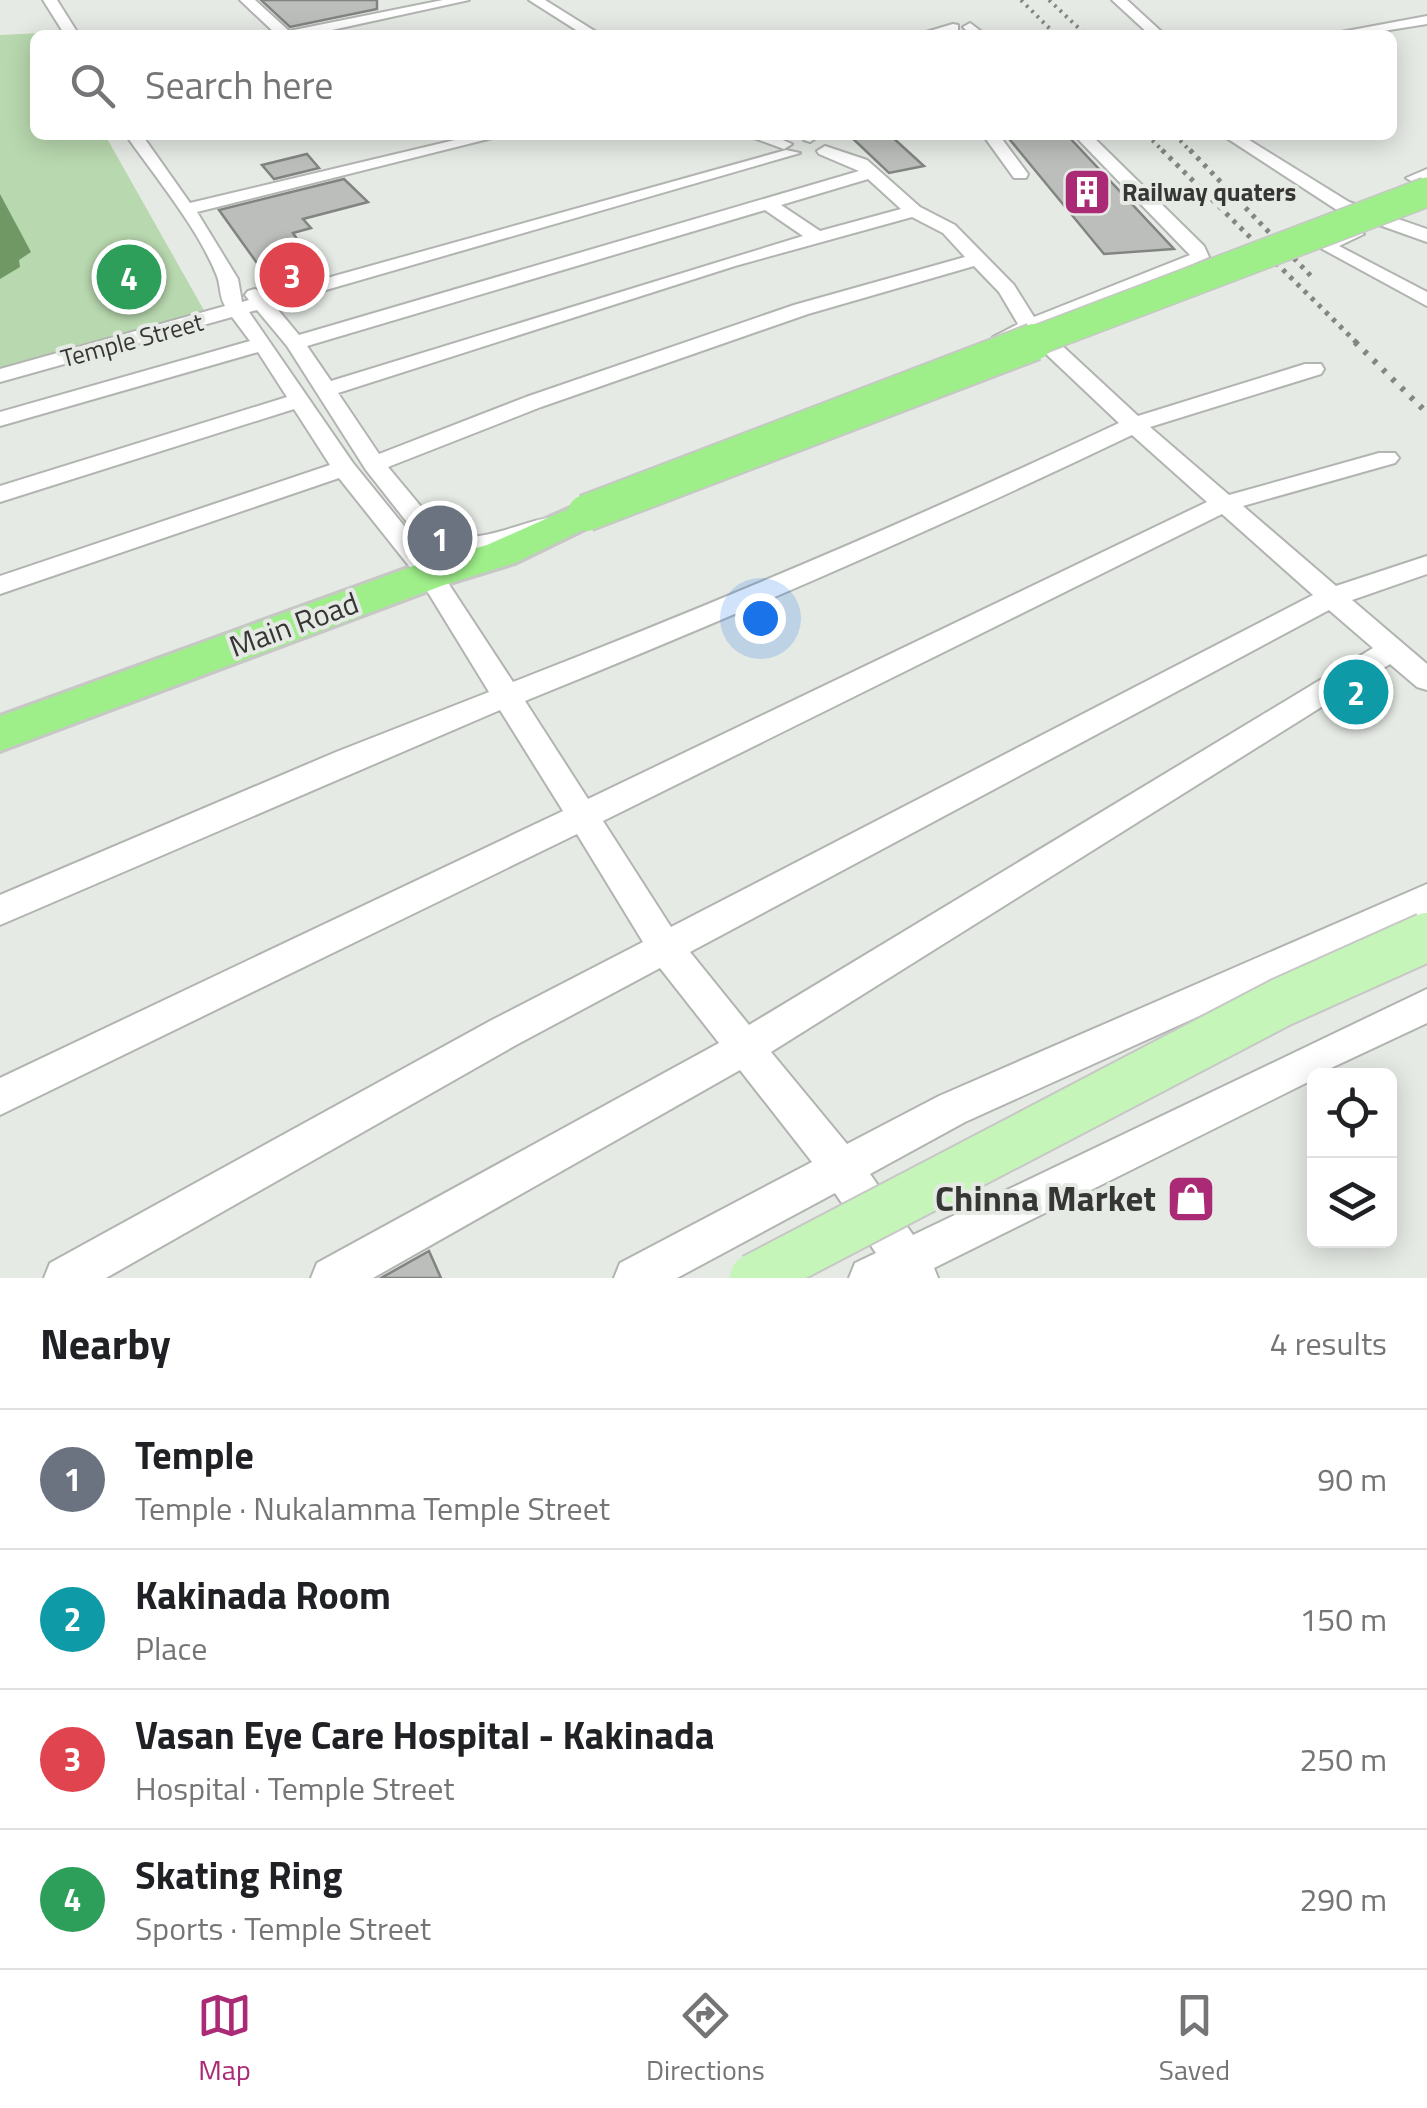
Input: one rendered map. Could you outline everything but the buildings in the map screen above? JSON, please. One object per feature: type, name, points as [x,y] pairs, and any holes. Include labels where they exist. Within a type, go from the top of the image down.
[{"type":"highway","name":"Main Road","points":[[0,734],[430,575],[500,554],[555,525],[1423,181]]},
{"type":"main road","points":[[754,1278],[1282,1002],[1427,937]]},
{"type":"street","points":[[50,0],[69,30]]},
{"type":"street","points":[[247,0],[281,30]]},
{"type":"street","points":[[391,0],[404,11]]},
{"type":"street","points":[[536,0],[586,30]]},
{"type":"street","points":[[1119,0],[1152,30]]},
{"type":"street","points":[[311,30],[453,1]]},
{"type":"street","points":[[1364,30],[1427,20]]},
{"type":"street","points":[[944,30],[953,28]]},
{"type":"street","points":[[139,140],[228,279],[265,304],[374,466],[434,539],[447,546],[466,547],[555,525],[592,524],[1055,348]]},
{"type":"street","points":[[186,209],[475,140]]},
{"type":"street","points":[[767,140],[788,148],[816,141],[873,172],[914,211],[949,229],[1007,289],[1030,327],[1134,425],[1427,680]]},
{"type":"street","points":[[995,140],[1020,174]]},
{"type":"street","points":[[555,525],[576,503],[1200,257],[1198,250],[1087,140]]},
{"type":"street","points":[[1238,140],[1342,206],[1392,220],[1427,236]]},
{"type":"street","name":"Temple Street","points":[[0,376],[265,304],[788,148]]},
{"type":"street","points":[[295,344],[873,172]]},
{"type":"street","points":[[767,203],[817,237]]},
{"type":"street","points":[[1427,207],[1324,245],[1427,300]]},
{"type":"street","points":[[326,390],[817,237],[914,211]]},
{"type":"street","points":[[374,466],[492,416],[722,337],[936,268],[980,259]]},
{"type":"street","points":[[228,279],[228,297],[264,344],[344,468],[430,575],[667,950],[844,1170],[898,1272],[1427,1005]]},
{"type":"street","points":[[0,419],[264,344]]},
{"type":"street","points":[[0,910],[347,760],[508,698],[954,512],[1134,425],[1313,369]]},
{"type":"street","points":[[0,494],[300,400]]},
{"type":"street","points":[[0,1097],[1223,504],[1387,458]]},
{"type":"street","points":[[0,584],[344,468]]},
{"type":"street","points":[[65,1278],[503,1033],[1330,598],[1427,565]]},
{"type":"street","points":[[332,1278],[746,1047],[1390,651]]},
{"type":"street","points":[[636,1278],[952,1110],[1427,898]]},
{"type":"shaded area","points":[[30,34],[30,140],[108,140],[210,321],[0,373],[0,35]]},
{"type":"shaded area","points":[[0,194],[31,252],[19,260],[20,267],[0,279]]},
{"type":"railway","points":[[1021,0],[1051,30]]},
{"type":"railway","points":[[1049,0],[1081,30]]},
{"type":"railway","points":[[1152,140],[1162,150]]},
{"type":"railway","points":[[1180,140],[1192,153]]},
{"type":"railway","points":[[1162,150],[1358,344]]},
{"type":"railway","points":[[1162,150],[1165,153]]},
{"type":"railway","points":[[1190,150],[1311,276]]},
{"type":"railway","points":[[1355,342],[1427,413]]},
{"type":"place","name":"Railway quaters","points":[[1087,192]]},
{"type":"place","name":"Vasan Eye Care Hospital - Kakinada","points":[[292,275]]},
{"type":"place","name":"Skating Ring","points":[[129,277]]},
{"type":"place","name":"Temple","points":[[440,538]]},
{"type":"place","name":"Kakinada Room","points":[[1356,692]]},
{"type":"place","name":"Chinna Market","points":[[1191,1199]]}]
